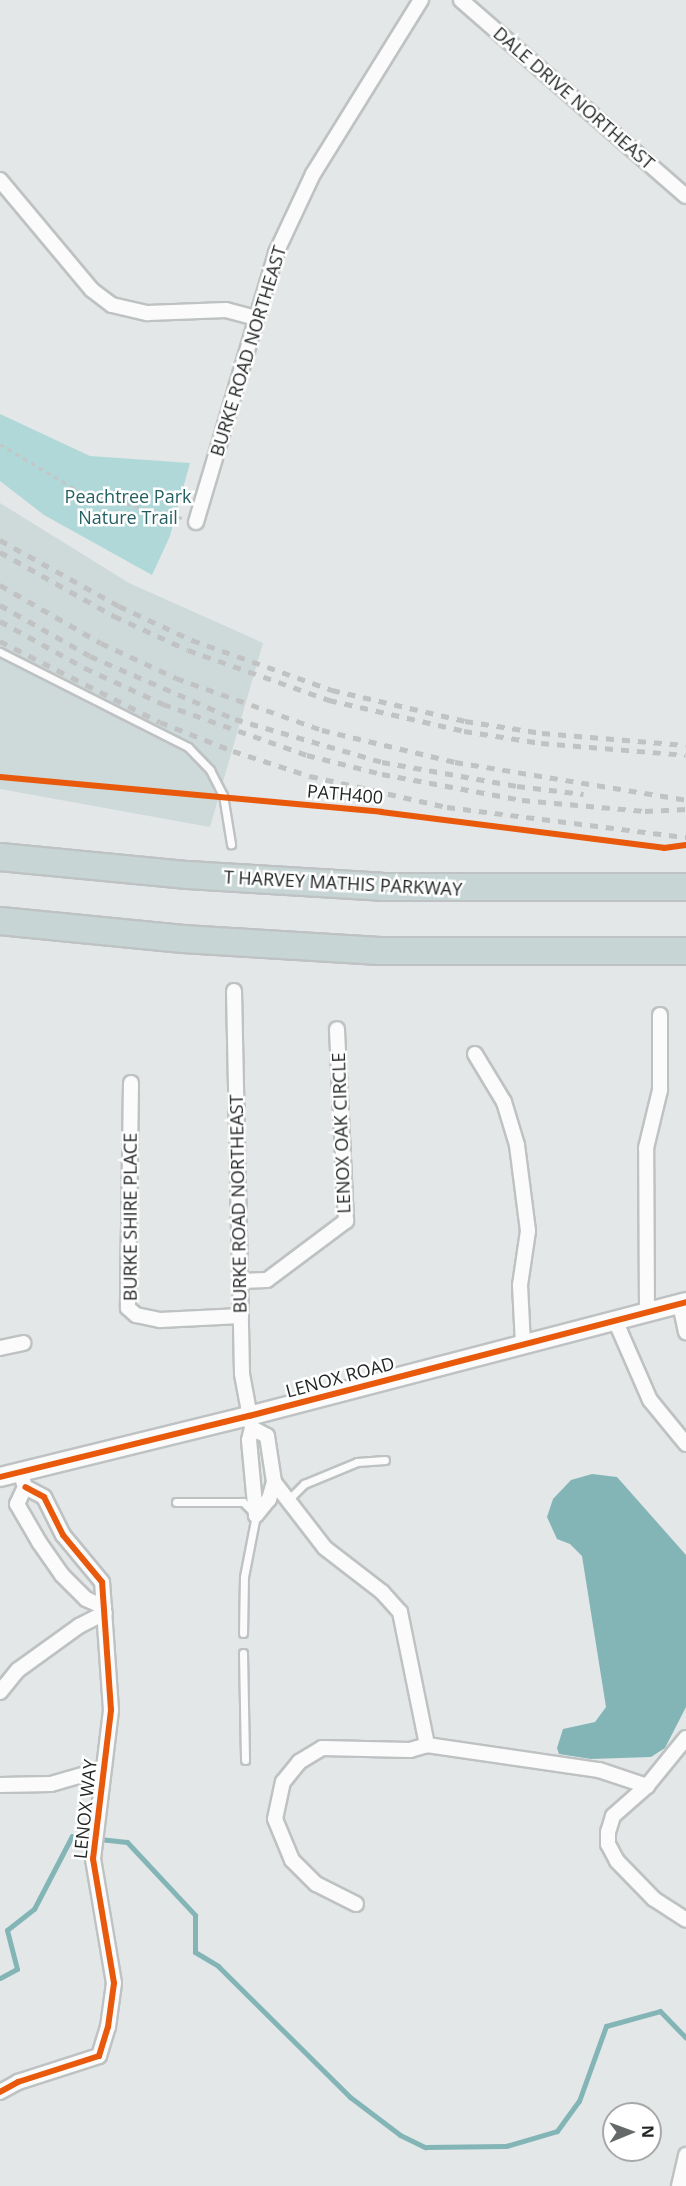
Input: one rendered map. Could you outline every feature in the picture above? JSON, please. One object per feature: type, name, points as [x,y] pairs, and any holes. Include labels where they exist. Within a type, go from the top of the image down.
[{"type":"highway","name":"T HARVEY MATHIS PARKWAY","points":[[0,857],[188,875],[382,887],[686,887]]},
{"type":"highway","points":[[0,921],[194,940],[380,951],[686,951]]},
{"type":"street","name":"BURKE ROAD NORTHEAST","points":[[196,522],[276,254],[313,174],[422,0]]},
{"type":"street","name":"DALE DRIVE NORTHEAST","points":[[461,0],[686,196]]},
{"type":"street","points":[[0,180],[92,290],[112,305],[148,313],[226,310],[256,318]]},
{"type":"street","name":"BURKE ROAD NORTHEAST","points":[[234,991],[242,1374],[250,1422],[249,1440],[256,1515]]},
{"type":"street","points":[[647,1312],[646,1148],[660,1090],[660,1015]]},
{"type":"street","name":"LENOX OAK CIRCLE","points":[[240,1281],[267,1280],[346,1221],[337,1029]]},
{"type":"street","points":[[476,1054],[504,1102],[517,1144],[528,1231],[520,1285],[523,1344]]},
{"type":"street","name":"BURKE SHIRE PLACE","points":[[131,1083],[128,1308],[136,1315],[160,1320],[241,1316]]},
{"type":"street","points":[[683,1303],[686,1332]]},
{"type":"street","name":"LENOX ROAD","points":[[0,1477],[22,1479],[250,1422],[523,1344],[683,1303]]},
{"type":"street","points":[[615,1320],[650,1400],[658,1403],[680,1427],[686,1444]]},
{"type":"street","points":[[0,1348],[23,1343]]},
{"type":"street","points":[[250,1422],[267,1436],[273,1482],[269,1499],[256,1515]]},
{"type":"street","points":[[253,1467],[271,1464]]},
{"type":"street","points":[[0,1692],[18,1670],[105,1610],[86,1599],[62,1575],[43,1547],[18,1504],[22,1479]]},
{"type":"street","name":"LENOX WAY","points":[[0,2092],[18,2082],[99,2056],[108,2027],[114,1983],[93,1859],[111,1710],[102,1582],[63,1535],[44,1497],[22,1479]]},
{"type":"street","points":[[273,1482],[325,1548],[382,1592],[400,1612],[427,1745]]},
{"type":"street","points":[[43,1547],[63,1535]]},
{"type":"street","points":[[686,1738],[647,1786],[613,1816],[608,1844],[617,1861],[654,1899],[686,1920]]},
{"type":"street","points":[[356,1904],[316,1884],[292,1860],[275,1819],[284,1782],[299,1762],[322,1748],[410,1750],[427,1745],[599,1770],[647,1786]]},
{"type":"street","points":[[0,1785],[51,1784],[103,1769]]},
{"type":"street","points":[[680,2186],[686,2155]]},
{"type":"lane","points":[[0,652],[188,747],[210,770],[223,795],[231,844]]},
{"type":"lane","points":[[288,1500],[304,1484],[357,1462],[385,1460]]},
{"type":"lane","points":[[176,1503],[243,1502],[256,1515],[244,1577],[243,1633]]},
{"type":"lane","points":[[243,1653],[245,1760]]},
{"type":"path","points":[[0,444],[82,493],[196,522]]},
{"type":"shaded area","points":[[0,503],[129,583],[263,643],[210,827],[0,789]]},
{"type":"shaded area","points":[[592,1474],[617,1477],[686,1555],[686,1707],[665,1748],[651,1757],[591,1759],[559,1754],[557,1748],[563,1729],[595,1722],[606,1707],[582,1556],[570,1544],[557,1539],[547,1517],[553,1499],[571,1480]]},
{"type":"green space","name":"Peachtree Park Nature Trail","points":[[0,414],[90,456],[190,463],[170,536],[152,575],[44,515],[0,481]]},
{"type":"waterway","points":[[0,1978],[17,1969],[7,1930],[34,1909],[72,1836],[127,1842],[195,1915],[195,1952],[218,1966],[350,2097],[400,2135],[425,2147],[506,2146],[557,2131],[579,2101],[606,2026],[660,2011],[686,2038]]},
{"type":"railway","points":[[0,540],[119,606],[192,640],[332,690],[465,721],[542,733],[686,745]]},
{"type":"railway","points":[[0,552],[114,616],[188,650],[329,700],[464,731],[541,743],[686,755]]},
{"type":"railway","points":[[0,585],[101,643],[176,678],[322,730],[455,762],[686,800]]},
{"type":"railway","points":[[0,605],[90,656],[235,719],[382,762],[517,786],[584,794]]},
{"type":"railway","points":[[0,621],[85,668],[163,704],[307,755],[382,774],[522,800],[645,811],[686,809]]},
{"type":"railway","points":[[0,641],[160,722],[233,751],[310,776],[447,807],[686,837]]},
{"type":"cycle path","name":"PATH400","points":[[0,777],[381,812],[664,848],[686,845]]},
{"type":"cycle path","points":[[0,1477],[249,1416],[686,1302]]},
{"type":"cycle path","points":[[0,2092],[18,2082],[99,2056],[108,2027],[114,1983],[93,1859],[111,1710],[102,1582],[63,1535],[44,1497],[25,1487]]}]
